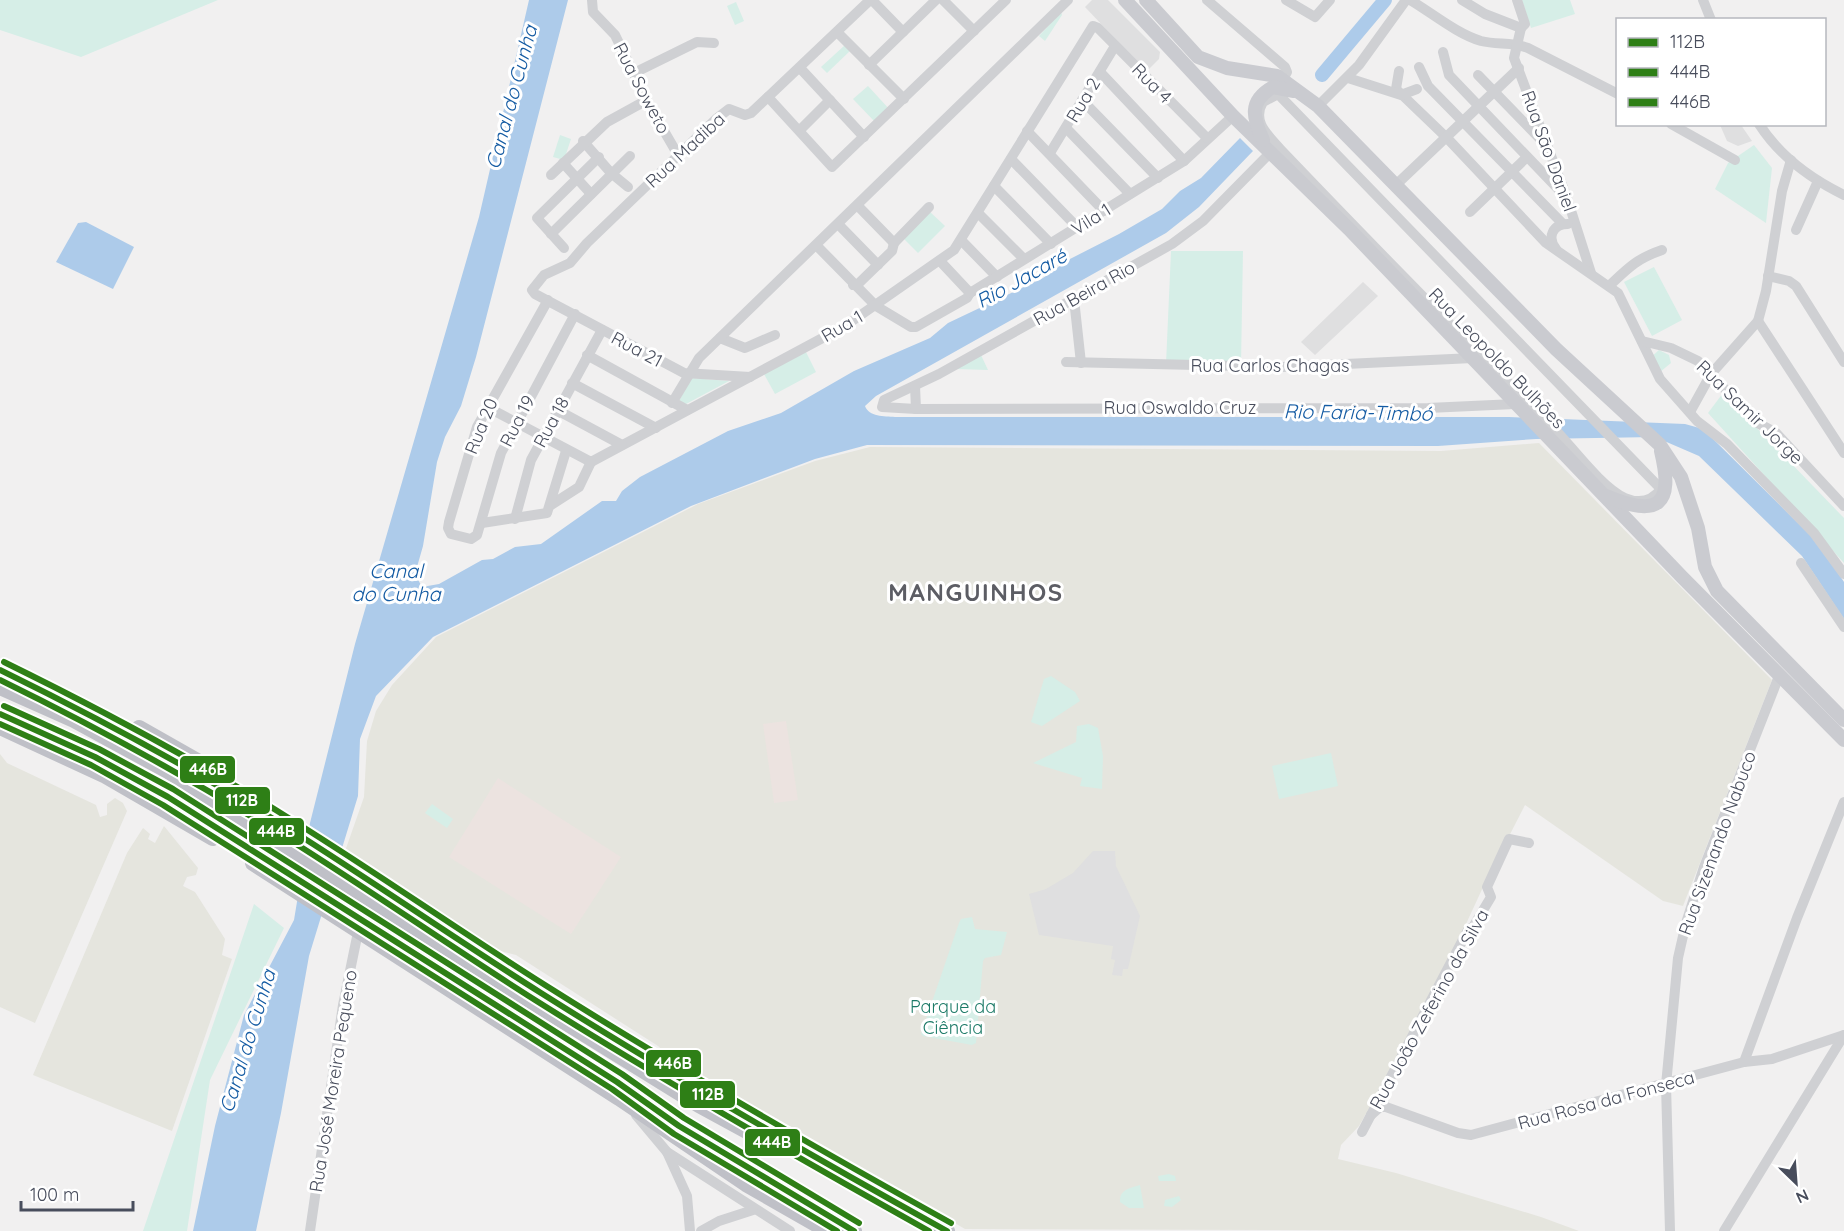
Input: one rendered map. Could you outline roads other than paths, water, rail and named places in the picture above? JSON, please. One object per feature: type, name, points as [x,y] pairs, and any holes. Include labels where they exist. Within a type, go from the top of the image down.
[{"type":"highway","points":[[0,670],[111,724],[285,832],[366,888],[699,1105],[929,1231]]},
{"type":"highway","points":[[0,682],[27,683],[64,694],[158,738],[203,763],[285,832]]},
{"type":"highway","points":[[0,687],[74,720],[285,832]]},
{"type":"highway","points":[[0,714],[124,771],[347,917],[617,1082],[829,1224],[854,1231]]},
{"type":"highway","points":[[0,727],[121,784],[261,862]]},
{"type":"highway","points":[[366,888],[765,1128],[947,1231]]},
{"type":"highway","points":[[347,917],[358,932],[619,1098],[746,1184],[846,1231]]},
{"type":"main road","name":"Rua Leopoldo Bulhões","points":[[1125,0],[1233,116],[1473,358],[1515,404],[1532,413],[1553,442],[1602,494],[1844,740]]},
{"type":"main road","points":[[1146,0],[1198,57],[1227,68],[1257,72],[1283,79],[1318,106],[1556,349],[1656,442],[1675,466],[1688,495],[1698,528],[1701,555],[1709,579],[1717,591],[1844,720]]},
{"type":"main road","points":[[1268,149],[1253,117],[1256,102],[1273,87],[1299,92]]},
{"type":"main road","points":[[1602,494],[1639,506],[1653,506],[1660,501],[1665,492],[1667,477],[1656,442]]},
{"type":"street","name":"Rua Soweto","points":[[592,0],[593,12],[615,35],[646,100],[678,154]]},
{"type":"street","points":[[871,0],[903,32]]},
{"type":"street","name":"Rua Madiba","points":[[533,292],[538,280],[570,263],[587,243],[678,154],[729,109],[748,114],[871,0]]},
{"type":"street","points":[[869,65],[936,0]]},
{"type":"street","points":[[943,0],[974,31]]},
{"type":"street","points":[[768,97],[832,167],[1006,0]]},
{"type":"street","points":[[672,403],[688,373],[720,338],[839,225],[1068,0]]},
{"type":"street","points":[[1207,0],[1286,67],[1287,72],[1283,79]]},
{"type":"street","points":[[1286,0],[1314,17],[1318,16],[1330,0]]},
{"type":"street","points":[[1318,106],[1348,78],[1408,0],[1479,40],[1505,45],[1517,44],[1616,94]]},
{"type":"street","points":[[1461,0],[1485,14],[1523,26]]},
{"type":"street","points":[[1517,0],[1523,26]]},
{"type":"street","points":[[1703,0],[1710,18]]},
{"type":"street","name":"Rua 1","points":[[591,462],[876,306],[940,261],[961,240],[1089,30],[1093,26],[1098,28]]},
{"type":"street","name":"Rua Sāo Daniel","points":[[1523,26],[1514,55],[1567,198],[1591,273]]},
{"type":"street","name":"Rua 4","points":[[1098,28],[1207,138]]},
{"type":"street","points":[[837,32],[904,99]]},
{"type":"street","points":[[634,73],[697,42],[714,43]]},
{"type":"street","name":"Rua 2","points":[[1050,153],[1115,46]]},
{"type":"street","points":[[1443,52],[1446,71],[1567,198]]},
{"type":"street","points":[[1419,67],[1428,86],[1563,224]]},
{"type":"street","points":[[800,68],[864,137]]},
{"type":"street","points":[[1400,182],[1519,68]]},
{"type":"street","points":[[1399,71],[1396,89],[1495,187],[1546,243],[1618,293],[1660,380],[1697,421],[1727,444],[1814,533],[1844,574]]},
{"type":"street","points":[[1100,72],[1184,161]]},
{"type":"street","points":[[1478,75],[1549,148]]},
{"type":"street","points":[[1348,78],[1403,94],[1417,89]]},
{"type":"street","points":[[1278,94],[1661,489],[1656,495],[1637,501],[1615,493],[1570,444],[1532,413],[1267,135],[1259,119],[1263,102],[1278,94]]},
{"type":"street","points":[[551,175],[607,122],[646,100]]},
{"type":"street","points":[[800,130],[830,100]]},
{"type":"street","points":[[1082,100],[1158,178]]},
{"type":"street","name":"Vila 1","points":[[876,306],[911,327],[916,327],[967,298],[970,293],[1184,161],[1233,116]]},
{"type":"street","points":[[1675,126],[1735,160]]},
{"type":"street","points":[[1761,126],[1791,160],[1818,181],[1844,195]]},
{"type":"street","points":[[1066,128],[1130,194]]},
{"type":"street","points":[[1027,131],[1104,211]]},
{"type":"street","points":[[584,142],[628,187]]},
{"type":"street","name":"Rua Beira Rio","points":[[882,407],[884,400],[915,386],[1074,299],[1185,234],[1203,220],[1268,149]]},
{"type":"street","points":[[550,234],[630,156]]},
{"type":"street","points":[[1470,212],[1527,157]]},
{"type":"street","points":[[564,248],[537,218],[599,158]]},
{"type":"street","points":[[1011,159],[1078,228]]},
{"type":"street","points":[[1689,412],[1711,374],[1758,321],[1782,191],[1791,160]]},
{"type":"street","points":[[563,163],[591,194]]},
{"type":"street","points":[[1796,230],[1818,181]]},
{"type":"street","points":[[994,186],[1051,244]]},
{"type":"street","points":[[858,206],[894,243]]},
{"type":"street","points":[[853,285],[892,250],[894,243],[929,207]]},
{"type":"street","points":[[978,213],[1024,259]]},
{"type":"street","points":[[1556,250],[1551,242],[1552,233],[1563,224],[1570,224],[1579,232]]},
{"type":"street","points":[[839,225],[878,264]]},
{"type":"street","points":[[961,240],[997,277]]},
{"type":"street","points":[[817,246],[876,306]]},
{"type":"street","points":[[1610,286],[1625,269],[1640,258],[1662,250]]},
{"type":"street","points":[[940,261],[970,293]]},
{"type":"street","points":[[1768,276],[1788,281],[1796,286],[1844,362]]},
{"type":"street","name":"Rua 21","points":[[533,292],[688,373],[750,377]]},
{"type":"street","points":[[1074,299],[1081,363]]},
{"type":"street","name":"Rua 20","points":[[477,535],[471,539],[458,537],[451,534],[448,528],[477,427],[548,300]]},
{"type":"street","name":"Rua 19","points":[[477,535],[501,453],[514,424],[575,314]]},
{"type":"street","points":[[1758,321],[1844,453]]},
{"type":"street","name":"Rua 18","points":[[515,519],[531,460],[602,330]]},
{"type":"street","points":[[720,338],[745,348],[775,335]]},
{"type":"street","name":"Rua Samir Jorge","points":[[1642,341],[1671,348],[1690,356],[1711,374],[1756,422],[1776,433],[1844,506]]},
{"type":"street","points":[[587,355],[687,410]]},
{"type":"street","name":"Rua Carlos Chagas","points":[[1066,362],[1282,367],[1473,358]]},
{"type":"street","points":[[572,383],[656,428]]},
{"type":"street","points":[[915,386],[916,409]]},
{"type":"street","name":"Rua Oswaldo Cruz","points":[[882,407],[916,409],[1428,408],[1515,404]]},
{"type":"street","points":[[487,407],[514,424],[591,462],[579,487],[551,505]]},
{"type":"street","points":[[557,410],[622,445]]},
{"type":"street","points":[[482,524],[545,514],[551,505],[566,451]]},
{"type":"street","points":[[1801,563],[1844,627]]},
{"type":"street","name":"Rua Sizenando Nabuco","points":[[1670,1231],[1666,1084],[1674,986],[1686,923],[1704,867],[1779,676]]},
{"type":"street","points":[[1744,1062],[1794,926],[1844,802]]},
{"type":"street","name":"Rua João Zeferino da Silva","points":[[1362,1132],[1469,928],[1473,927],[1491,897],[1486,887],[1509,839],[1529,843]]},
{"type":"street","name":"Rua José Moreira Pequeno","points":[[310,1231],[343,1005],[358,932]]},
{"type":"street","points":[[1724,1231],[1844,1035]]},
{"type":"street","name":"Rua Rosa da Fonseca","points":[[1371,1115],[1380,1107],[1386,1107],[1458,1133],[1471,1135],[1744,1062],[1772,1059],[1844,1035]]},
{"type":"street","points":[[619,1098],[667,1152],[753,1210],[790,1231]]},
{"type":"street","points":[[667,1152],[687,1196],[690,1231]]},
{"type":"street","points":[[701,1231],[718,1221],[753,1210]]},
{"type":"water","name":"Canal do Cunha","points":[[529,0],[568,0],[476,357],[461,406],[445,437],[437,462],[423,546],[415,574],[422,587],[439,584],[482,560],[493,559],[515,547],[541,544],[602,501],[616,501],[622,491],[640,477],[728,431],[781,413],[854,371],[930,338],[948,323],[1043,278],[1068,260],[1162,209],[1180,191],[1201,178],[1240,138],[1253,151],[1199,207],[1166,233],[876,396],[865,406],[867,410],[877,415],[895,417],[1509,417],[1685,424],[1703,429],[1818,543],[1844,582],[1844,619],[1802,556],[1699,456],[1655,437],[1536,439],[1438,446],[867,445],[815,459],[691,506],[433,637],[376,696],[360,739],[358,796],[309,956],[281,1113],[256,1231],[193,1231],[215,1126],[244,1015],[294,920],[310,823],[355,644],[479,217]]},
{"type":"water","points":[[86,222],[134,247],[113,289],[56,262],[78,223]]},
{"type":"waterway","name":"Rio Jacaré","points":[[1322,75],[1385,0]]},
{"type":"district","name":"MANGUINHOS","points":[[976,592]]},
{"type":"water label","name":"Rio Faria-Timbó","points":[[1358,412]]},
{"type":"park label","name":"Parque da Ciência","points":[[953,1016]]}]
